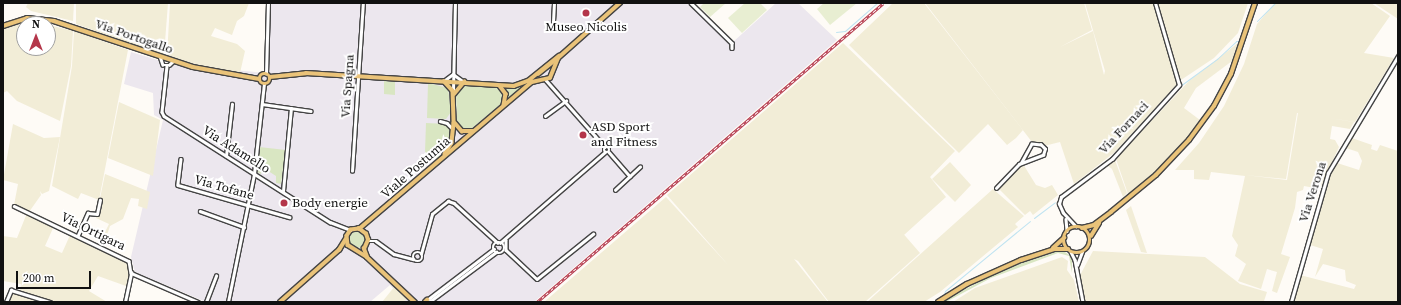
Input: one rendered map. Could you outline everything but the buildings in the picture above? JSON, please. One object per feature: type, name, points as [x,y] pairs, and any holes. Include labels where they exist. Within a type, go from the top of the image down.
[{"type":"main road","points":[[535,76],[620,3]]},
{"type":"main road","points":[[1048,251],[1069,250],[1082,252],[1088,247],[1090,238],[1101,221],[1173,158],[1214,106],[1231,74],[1255,3]]},
{"type":"main road","name":"Via Portogallo","points":[[4,25],[27,18],[54,21],[173,61],[216,73],[260,79]]},
{"type":"main road","points":[[270,77],[270,82],[264,84],[260,79],[266,74],[270,77],[306,73],[360,77],[443,80],[498,85],[520,85],[544,71],[559,56]]},
{"type":"main road","points":[[544,71],[552,75],[559,56]]},
{"type":"main road","points":[[544,71],[545,79]]},
{"type":"main road","name":"Viale Postumia","points":[[359,229],[371,221],[532,82],[545,79],[552,75]]},
{"type":"main road","points":[[438,162],[450,147],[454,133],[453,92],[443,80]]},
{"type":"main road","points":[[453,92],[464,82]]},
{"type":"main road","points":[[498,85],[506,94],[504,106]]},
{"type":"main road","name":"Viale Postumia","points":[[454,122],[462,131],[475,130]]},
{"type":"main road","name":"Viale Postumia","points":[[366,234],[371,221]]},
{"type":"main road","points":[[938,302],[979,279],[1048,251],[1064,238],[1067,231],[1076,227],[1082,228],[1101,221]]},
{"type":"main road","points":[[1082,228],[1090,238]]},
{"type":"main road","points":[[280,302],[339,250],[351,230],[359,229],[366,234],[367,242],[365,246],[357,250]]},
{"type":"main road","points":[[1064,238],[1069,250]]},
{"type":"main road","points":[[346,239],[350,247]]},
{"type":"main road","points":[[365,246],[367,257]]},
{"type":"main road","points":[[339,250],[350,247],[357,250],[367,257],[411,300],[415,302]]},
{"type":"street","points":[[266,74],[268,3]]},
{"type":"street","name":"Via Spagna","points":[[352,171],[360,77],[363,3]]},
{"type":"street","points":[[453,92],[455,3]]},
{"type":"street","points":[[553,22],[554,3]]},
{"type":"street","name":"Via Fornaci","points":[[1067,231],[1066,218],[1059,204],[1061,197],[1112,159],[1179,85],[1155,3]]},
{"type":"street","points":[[693,4],[732,43],[732,48]]},
{"type":"street","points":[[160,56],[161,62],[167,66],[173,61]]},
{"type":"street","name":"Via Verona","points":[[1291,302],[1328,173],[1398,56]]},
{"type":"street","name":"Via Adamello","points":[[167,66],[162,112],[164,116],[342,229],[351,230]]},
{"type":"street","points":[[443,80],[449,79],[453,73]]},
{"type":"street","points":[[453,73],[464,82]]},
{"type":"street","points":[[552,75],[554,86]]},
{"type":"street","points":[[545,79],[554,86],[605,147],[610,148],[609,152],[630,176]]},
{"type":"street","points":[[228,302],[249,206],[264,84]]},
{"type":"street","points":[[545,116],[566,101]]},
{"type":"street","points":[[226,156],[232,104]]},
{"type":"street","points":[[262,104],[312,111]]},
{"type":"street","points":[[283,191],[291,108]]},
{"type":"street","points":[[440,121],[450,126],[454,133]]},
{"type":"street","points":[[996,188],[1022,162],[1032,144],[1041,145],[1045,149],[1043,155],[1022,162]]},
{"type":"street","points":[[605,147],[605,152]]},
{"type":"street","points":[[427,302],[499,243],[506,239],[605,152],[609,152]]},
{"type":"street","name":"Via Tofane","points":[[181,159],[178,185],[289,217]]},
{"type":"street","points":[[615,190],[640,168]]},
{"type":"street","points":[[78,235],[88,213],[97,214],[100,200]]},
{"type":"street","points":[[367,242],[376,241],[388,250],[406,257],[413,257],[420,262],[422,248],[433,212],[448,201],[454,203],[492,240],[505,247],[533,276],[540,278],[593,234]]},
{"type":"street","name":"Via Ortigara","points":[[14,206],[78,235],[129,261],[131,273]]},
{"type":"street","points":[[200,211],[244,227]]},
{"type":"street","points":[[1066,218],[1076,227]]},
{"type":"street","points":[[342,229],[346,239]]},
{"type":"street","points":[[503,252],[506,239]]},
{"type":"street","points":[[492,240],[496,252]]},
{"type":"street","points":[[413,257],[422,248]]},
{"type":"street","points":[[1069,250],[1076,268],[1082,302]]},
{"type":"street","points":[[427,302],[496,252],[510,252]]},
{"type":"street","points":[[1076,268],[1082,252]]},
{"type":"street","points":[[417,253],[421,254]]},
{"type":"street","points":[[125,302],[131,273],[192,301],[198,302]]},
{"type":"street","points":[[206,302],[216,276]]},
{"type":"street","points":[[6,302],[11,290],[50,302]]},
{"type":"shaded area","points":[[28,3],[74,3],[73,21],[31,11],[26,7]]},
{"type":"shaded area","points":[[76,3],[168,3],[164,55],[76,24]]},
{"type":"shaded area","points":[[170,3],[249,3],[244,16],[237,21],[232,35],[215,28],[211,36],[237,44],[245,51],[240,73],[222,72],[167,56]]},
{"type":"shaded area","points":[[271,3],[689,3],[733,42],[776,3],[798,3],[837,40],[534,302],[405,302],[390,285],[370,302],[206,302],[135,272],[131,257],[163,120],[154,115],[153,93],[124,84],[131,52],[174,65],[267,73]]},
{"type":"shaded area","points":[[893,3],[924,3],[1023,130],[1016,138],[1007,145],[988,124],[959,153],[849,45]]},
{"type":"shaded area","points":[[925,3],[1084,3],[1092,30],[1060,47],[1093,31],[1104,75],[1105,71],[1085,3],[1154,3],[1178,83],[1115,152],[1074,184],[1060,142],[1044,146],[1032,142]]},
{"type":"shaded area","points":[[1156,3],[1248,3],[1238,33],[1214,58],[1181,80]]},
{"type":"shaded area","points":[[1275,3],[1371,3],[1390,16],[1364,53],[1394,58],[1355,122],[1326,118],[1354,122],[1350,129],[1332,126],[1330,139],[1335,140],[1339,147],[1320,189],[1304,186],[1303,190],[1297,192],[1295,208],[1281,254],[1290,257],[1277,293],[1272,291],[1277,272],[1267,269],[1261,289],[1238,281],[1246,264],[1235,256],[1238,245],[1232,236],[1245,176],[1211,172],[1209,180],[1194,179],[1194,170],[1175,170],[1199,143],[1224,106],[1244,64],[1257,24]],"holes":[[[1298,113],[1287,180],[1245,175],[1286,179]]]},
{"type":"shaded area","points":[[1374,3],[1398,3],[1398,19]]},
{"type":"shaded area","points":[[16,24],[16,56],[56,56],[56,27],[73,31],[71,66],[60,121],[17,101],[7,91],[3,93],[3,29]]},
{"type":"shaded area","points":[[74,31],[128,50],[99,200],[81,193],[78,199],[52,186],[72,66]]},
{"type":"shaded area","points":[[843,43],[955,151],[930,177],[946,197],[904,235],[920,253],[865,302],[829,302],[798,261],[794,259],[828,302],[544,302],[666,197],[729,266],[667,195]]},
{"type":"shaded area","points":[[1238,43],[1232,61],[1196,88],[1184,108],[1200,120],[1187,139],[1159,169],[1128,194],[1116,159],[1189,81]]},
{"type":"shaded area","points":[[119,102],[160,120],[153,176],[108,158]]},
{"type":"shaded area","points":[[13,124],[44,138],[60,137],[49,191],[42,194],[40,191],[41,195],[29,212],[14,205],[18,184],[3,180]]},
{"type":"shaded area","points":[[1349,137],[1372,145],[1371,149],[1377,151],[1380,145],[1398,151],[1398,302],[1291,302],[1300,275],[1354,289],[1356,285],[1346,281],[1345,270],[1323,264],[1315,277],[1323,249],[1307,244],[1324,187],[1334,162],[1359,170],[1362,161],[1358,152],[1343,147]]},
{"type":"shaded area","points":[[1115,160],[1127,193],[1123,197],[1112,169],[1107,165]]},
{"type":"shaded area","points":[[950,162],[971,185],[955,202],[932,179]]},
{"type":"shaded area","points":[[1023,164],[1036,185],[1045,188],[1052,185],[1058,195],[1033,215],[1030,211],[1025,215],[997,187],[1016,166]]},
{"type":"shaded area","points":[[105,174],[150,192],[147,209],[138,206],[139,199],[131,198],[123,219],[110,226],[106,238],[103,236],[109,224],[96,218]]},
{"type":"shaded area","points":[[993,189],[1024,216],[1015,224],[1018,227],[940,292],[924,302],[867,302]]},
{"type":"shaded area","points":[[1131,206],[1147,253],[1141,252],[1126,210]]},
{"type":"shaded area","points":[[27,213],[54,226],[45,246],[62,253],[71,233],[128,262],[130,273],[126,286],[98,276],[89,291],[107,302],[52,302],[20,291],[21,284],[3,281],[3,236],[17,238]]},
{"type":"shaded area","points":[[1093,251],[1205,257],[1240,284],[1267,292],[1264,301],[1268,302],[1084,302],[1078,279]]},
{"type":"shaded area","points":[[1062,257],[1068,261],[1067,270],[1074,280],[1079,302],[953,302],[975,288]]},
{"type":"shaded area","points":[[395,286],[407,298],[404,302],[382,302]]},
{"type":"shaded area","points":[[12,291],[48,302],[9,302]]},
{"type":"green space","points":[[704,3],[726,3],[710,17],[700,7]]},
{"type":"green space","points":[[745,3],[760,3],[767,10],[742,33],[728,18]]},
{"type":"green space","points":[[824,3],[857,3],[830,25],[817,9]]},
{"type":"green space","points":[[384,81],[395,82],[395,95],[384,94]]},
{"type":"green space","points":[[428,83],[448,88],[451,112],[446,119],[427,118]]},
{"type":"green space","points":[[466,84],[496,87],[504,95],[502,103],[472,128],[465,130],[457,123],[456,93],[459,86]]},
{"type":"green space","points":[[525,86],[507,100],[503,87]]},
{"type":"green space","points":[[426,123],[447,124],[451,130],[450,141],[437,159],[425,152]]},
{"type":"green space","points":[[259,147],[286,150],[281,184],[276,183],[276,176],[262,167],[261,174],[257,172]]},
{"type":"green space","points":[[357,230],[363,233],[366,239],[363,245],[357,248],[351,245],[348,239],[351,233]]},
{"type":"green space","points":[[1062,250],[1072,257],[1072,273],[1069,256],[1058,253],[991,278],[946,302],[940,302],[1007,268]]},
{"type":"waterway","points":[[836,32],[845,31],[877,3]]},
{"type":"waterway","points":[[1257,21],[1275,3]]},
{"type":"waterway","points":[[1180,86],[1217,59],[1236,41],[1239,41]]},
{"type":"waterway","points":[[1119,153],[1122,150]]},
{"type":"waterway","points":[[1074,189],[1108,163]]},
{"type":"waterway","points":[[1034,218],[1055,202]]},
{"type":"waterway","points":[[944,294],[945,291],[1030,221]]},
{"type":"railway","points":[[537,302],[883,3]]},
{"type":"place","name":"Museo Nicolis","points":[[586,13]]},
{"type":"place","name":"ASD Sport and Fitness","points":[[583,135]]},
{"type":"place","name":"Body energie","points":[[284,203]]}]
